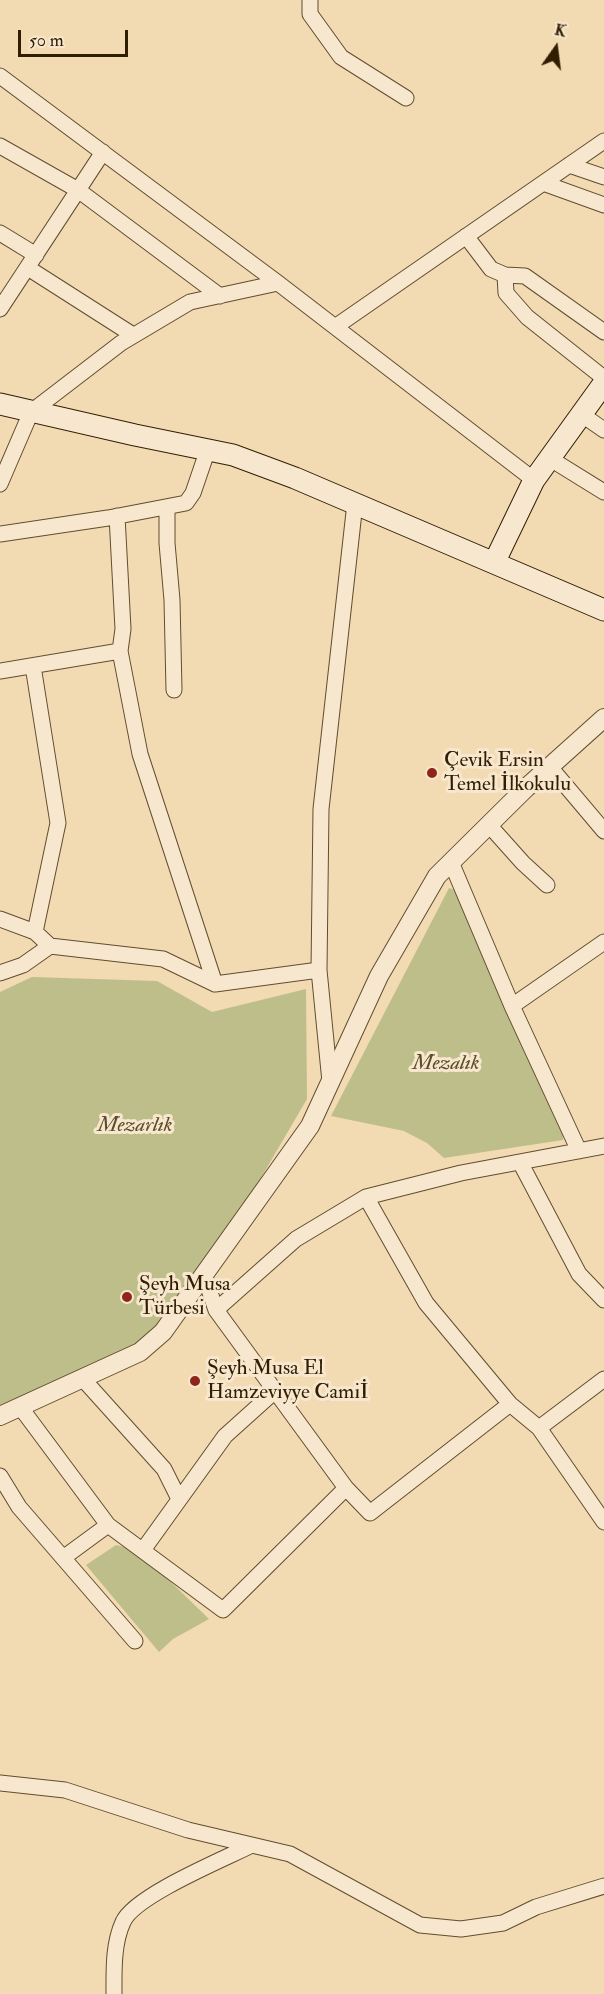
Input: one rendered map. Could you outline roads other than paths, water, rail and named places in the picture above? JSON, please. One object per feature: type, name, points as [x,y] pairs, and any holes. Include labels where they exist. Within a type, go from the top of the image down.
[{"type":"main road","points":[[494,563],[534,480],[604,383]]},
{"type":"main road","points":[[0,404],[208,449],[243,459],[355,503],[604,610]]},
{"type":"street","points":[[310,0],[310,14],[341,57],[406,98]]},
{"type":"street","points":[[0,76],[278,283],[534,480]]},
{"type":"street","points":[[335,327],[604,141]]},
{"type":"street","points":[[0,146],[78,190],[220,296]]},
{"type":"street","points":[[0,309],[102,153]]},
{"type":"street","points":[[569,165],[604,177]]},
{"type":"street","points":[[543,183],[604,205]]},
{"type":"street","points":[[0,233],[32,261],[133,335]]},
{"type":"street","points":[[466,236],[491,269],[505,275],[525,276],[604,332]]},
{"type":"street","points":[[505,275],[506,293],[527,316],[604,378]]},
{"type":"street","points":[[0,484],[31,412],[133,335],[190,302],[278,283]]},
{"type":"street","points":[[581,414],[604,430]]},
{"type":"street","points":[[0,534],[167,508],[186,503],[193,493],[208,449]]},
{"type":"street","points":[[549,458],[604,492]]},
{"type":"street","points":[[330,1082],[320,970],[321,809],[355,503]]},
{"type":"street","points":[[167,508],[174,690]]},
{"type":"street","points":[[117,516],[123,629],[120,651],[140,754],[215,984]]},
{"type":"street","points":[[0,670],[120,651]]},
{"type":"street","points":[[33,666],[58,823],[35,932]]},
{"type":"street","points":[[0,1416],[140,1352],[163,1332],[310,1126],[379,976],[437,876],[550,767],[603,722]]},
{"type":"street","points":[[550,767],[604,831]]},
{"type":"street","points":[[489,825],[523,863],[547,885]]},
{"type":"street","points":[[451,862],[512,1005],[579,1151]]},
{"type":"street","points":[[0,920],[35,932],[50,946],[163,958],[215,984],[320,970]]},
{"type":"street","points":[[512,1005],[604,942]]},
{"type":"street","points":[[0,974],[23,965],[50,946]]},
{"type":"street","points":[[216,1310],[296,1239],[366,1197],[461,1173],[604,1146]]},
{"type":"street","points":[[520,1162],[579,1274],[604,1300]]},
{"type":"street","points":[[366,1197],[426,1303],[510,1404],[539,1428],[604,1522]]},
{"type":"street","points":[[204,1275],[216,1310],[346,1488],[370,1513],[510,1404]]},
{"type":"street","points":[[83,1379],[164,1469],[178,1499]]},
{"type":"street","points":[[539,1428],[604,1379]]},
{"type":"street","points":[[143,1550],[225,1436],[275,1391]]},
{"type":"street","points":[[21,1408],[108,1525],[223,1610],[346,1488]]},
{"type":"street","points":[[0,1476],[19,1507],[135,1641]]},
{"type":"street","points":[[63,1558],[108,1525]]},
{"type":"street","points":[[0,1783],[65,1790],[188,1830],[290,1854],[420,1925],[461,1929],[503,1923],[536,1907],[604,1886]]},
{"type":"street","points":[[114,1994],[114,1959],[123,1920],[148,1897],[252,1845]]},
{"type":"place","name":"Çevik Ersin Temel İlkokulu","points":[[432,773]]},
{"type":"place","name":"Şeyh Musa Türbesi","points":[[127,1297]]},
{"type":"place","name":"Şeyh Musa El Hamzeviyye Camiİ","points":[[195,1381]]},
{"type":"park label","name":"Mezalık","points":[[446,1064]]},
{"type":"park label","name":"Mezarlık","points":[[135,1126]]}]
